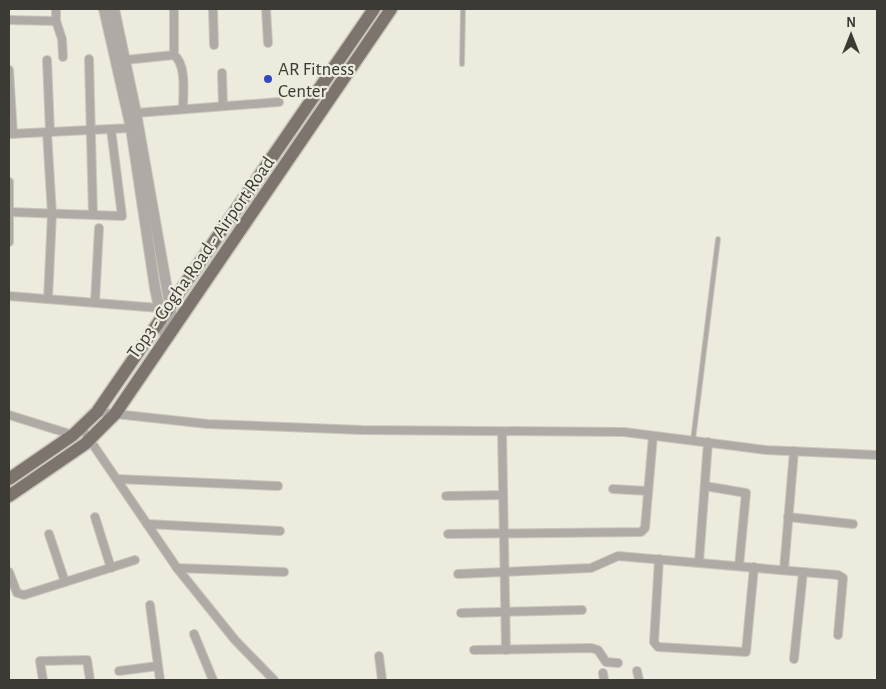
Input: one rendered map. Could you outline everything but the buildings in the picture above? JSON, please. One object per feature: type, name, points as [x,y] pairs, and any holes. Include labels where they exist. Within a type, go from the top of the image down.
[{"type":"main road","points":[[9,480],[15,469],[77,431],[96,412],[163,311],[374,9]]},
{"type":"main road","name":"Top3 - Gogha Road - Airport Road","points":[[9,496],[90,440],[115,414],[391,9]]},
{"type":"street","points":[[56,9],[56,20],[62,38],[64,57]]},
{"type":"street","points":[[104,9],[131,128],[163,311],[174,329]]},
{"type":"street","points":[[114,9],[136,113],[166,340]]},
{"type":"street","points":[[174,9],[174,55]]},
{"type":"street","points":[[212,9],[214,45]]},
{"type":"street","points":[[266,9],[268,43]]},
{"type":"street","points":[[9,20],[56,20]]},
{"type":"street","points":[[125,60],[174,55],[179,58],[182,67],[183,109]]},
{"type":"street","points":[[47,60],[52,214],[48,298]]},
{"type":"street","points":[[89,60],[93,215]]},
{"type":"street","points":[[9,70],[11,134],[131,128]]},
{"type":"street","points":[[222,73],[223,106]]},
{"type":"street","points":[[136,113],[279,102]]},
{"type":"street","points":[[10,212],[122,216],[111,129]]},
{"type":"street","points":[[9,182],[9,242]]},
{"type":"street","points":[[94,302],[99,228]]},
{"type":"street","points":[[9,296],[94,302],[163,311]]},
{"type":"street","points":[[96,412],[208,424],[502,432],[624,432],[794,451],[877,455]]},
{"type":"street","points":[[9,415],[77,431],[90,440],[177,568],[234,640],[274,680]]},
{"type":"street","points":[[502,432],[506,650]]},
{"type":"street","points":[[448,534],[641,532],[645,528],[653,436]]},
{"type":"street","points":[[699,562],[708,442]]},
{"type":"street","points":[[784,570],[794,451]]},
{"type":"street","points":[[116,479],[278,486]]},
{"type":"street","points":[[705,486],[743,490],[746,493],[739,566]]},
{"type":"street","points":[[613,489],[648,491]]},
{"type":"street","points":[[446,496],[503,495]]},
{"type":"street","points":[[96,517],[112,568]]},
{"type":"street","points":[[788,517],[853,524]]},
{"type":"street","points":[[147,524],[280,531]]},
{"type":"street","points":[[50,534],[65,582]]},
{"type":"street","points":[[458,574],[591,568],[618,556],[838,575],[843,578],[838,635]]},
{"type":"street","points":[[659,559],[654,642],[658,647],[746,652],[754,567]]},
{"type":"street","points":[[9,572],[20,596],[135,560]]},
{"type":"street","points":[[177,568],[284,572]]},
{"type":"street","points":[[794,660],[803,572]]},
{"type":"street","points":[[150,605],[160,680]]},
{"type":"street","points":[[461,613],[582,610]]},
{"type":"street","points":[[194,634],[213,680]]},
{"type":"street","points":[[474,650],[591,648],[598,650],[606,662],[618,663]]},
{"type":"street","points":[[379,656],[382,680]]},
{"type":"street","points":[[43,680],[40,661],[87,660],[90,680]]},
{"type":"street","points":[[119,671],[158,666]]},
{"type":"street","points":[[637,671],[639,680]]},
{"type":"lane","points":[[462,64],[463,9]]},
{"type":"lane","points":[[692,440],[718,239]]},
{"type":"place","name":"AR Fitness Center","points":[[268,79]]}]
